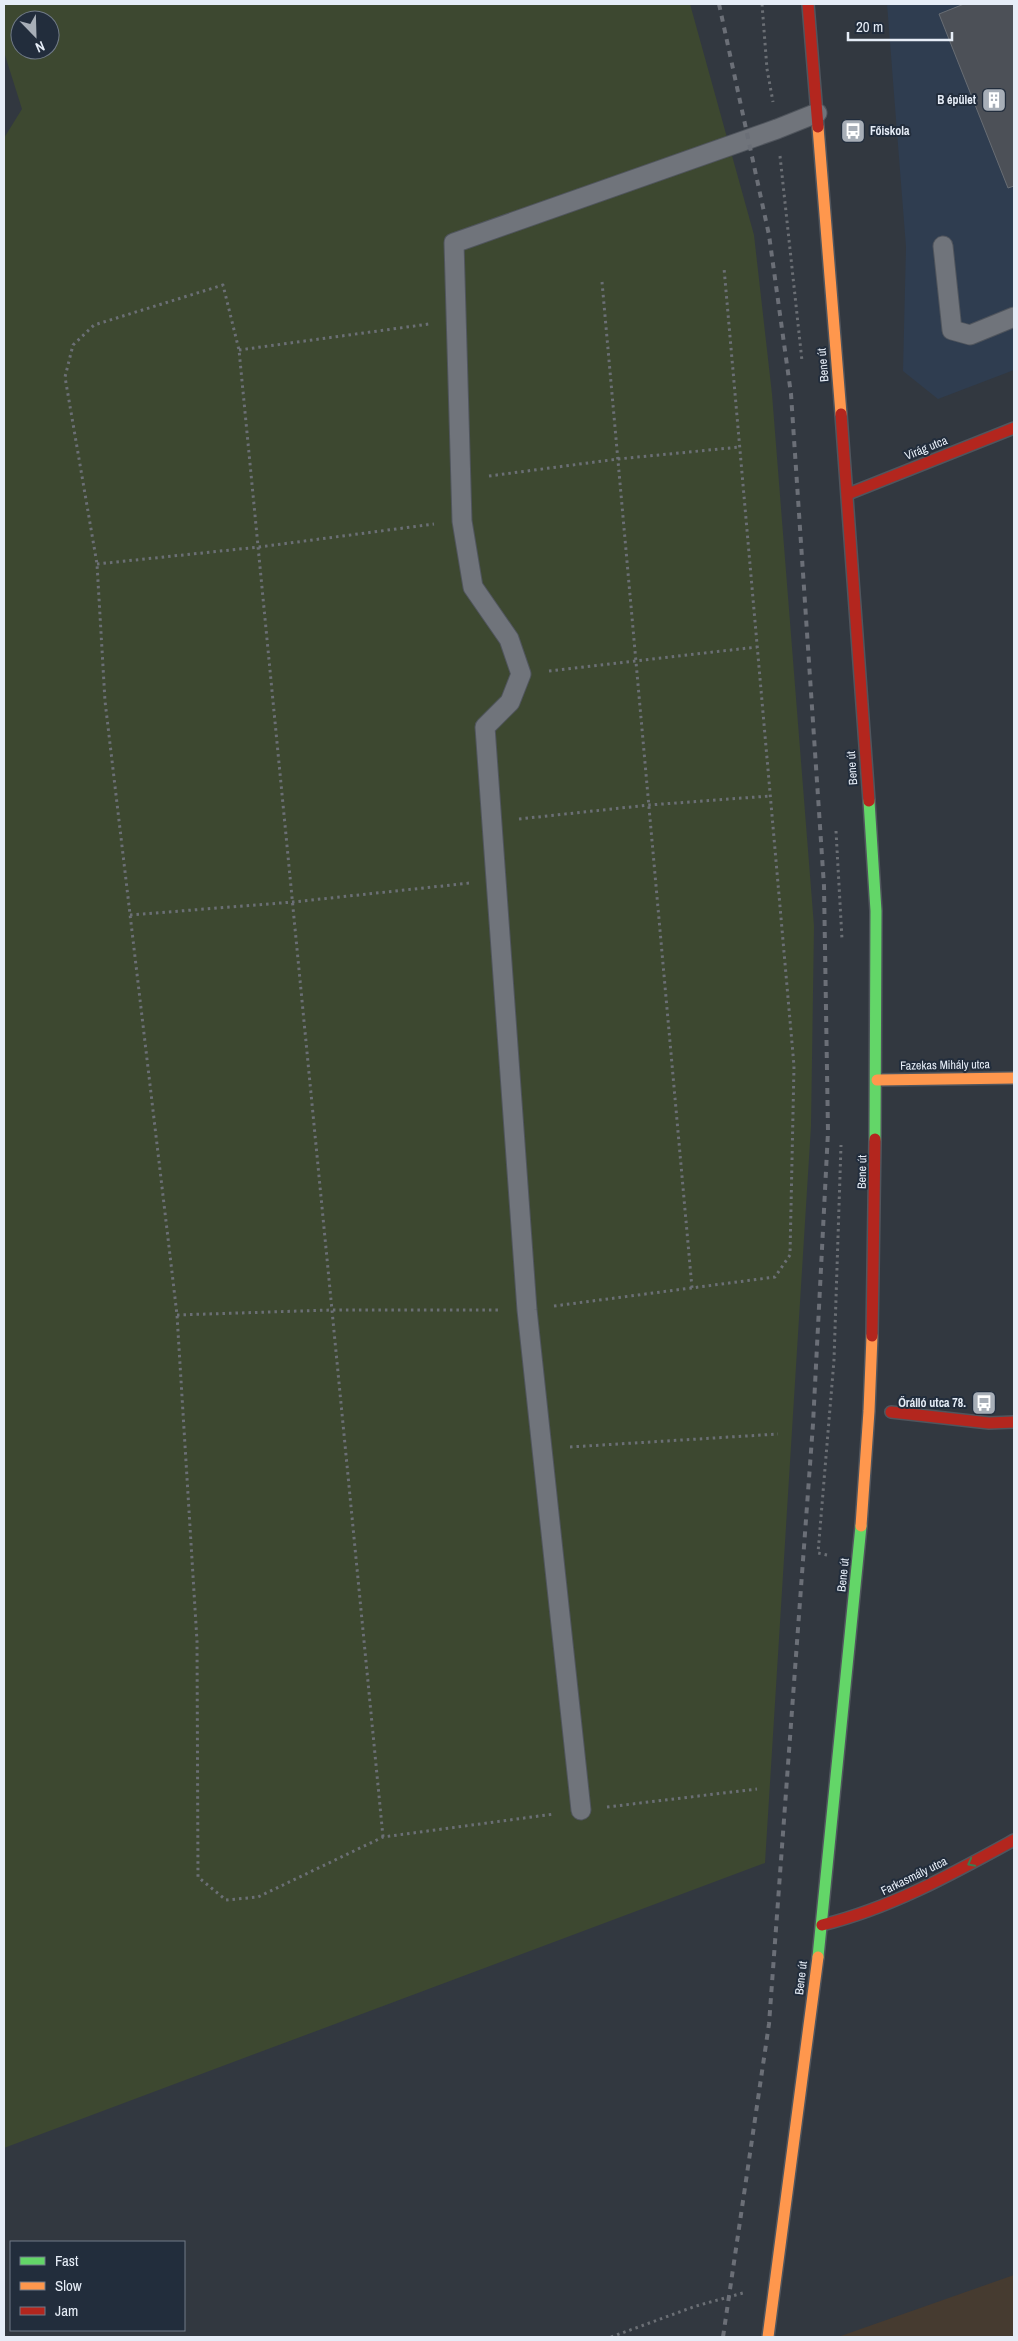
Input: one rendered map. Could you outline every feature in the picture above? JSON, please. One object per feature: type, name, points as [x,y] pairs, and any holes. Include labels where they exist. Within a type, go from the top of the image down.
[{"type":"main road","name":"Bene út","points":[[768,2337],[822,1925],[858,1560],[869,1411],[875,1247],[877,1080],[876,912],[848,494],[808,4]]},
{"type":"main road","name":"Virág utca","points":[[848,494],[1014,428]]},
{"type":"main road","name":"Fazekas Mihály utca","points":[[877,1080],[1014,1078]]},
{"type":"main road","points":[[891,1412],[989,1423],[1014,1422]]},
{"type":"main road","name":"Farkasmály utca","points":[[822,1925],[850,1920],[907,1897],[1014,1840]]},
{"type":"lane","points":[[581,1810],[527,1310],[484,727],[510,702],[521,674],[510,639],[473,587],[462,521],[454,243],[777,129],[817,113]]},
{"type":"lane","points":[[944,246],[952,330],[970,336],[1014,317]]},
{"type":"path","points":[[762,4],[767,68],[777,129],[803,366]]},
{"type":"path","points":[[177,1315],[330,1310],[527,1310],[775,1276],[790,1255],[794,1066],[724,268]]},
{"type":"path","points":[[602,282],[692,1288]]},
{"type":"path","points":[[223,285],[239,350],[293,902],[330,1310],[383,1837],[258,1897],[226,1900],[198,1877],[197,1641],[177,1315],[105,701],[97,564],[65,377],[73,345],[94,324],[223,285]]},
{"type":"path","points":[[239,350],[457,320]]},
{"type":"path","points":[[461,480],[740,447]]},
{"type":"path","points":[[97,564],[258,547],[462,521]]},
{"type":"path","points":[[521,674],[757,647]]},
{"type":"path","points":[[491,822],[649,805],[770,796]]},
{"type":"path","points":[[836,823],[842,943]]},
{"type":"path","points":[[130,915],[293,902],[496,880]]},
{"type":"path","points":[[841,1142],[834,1360],[818,1554],[858,1560]]},
{"type":"path","points":[[542,1449],[778,1434]]},
{"type":"path","points":[[610,2337],[696,2306],[776,2284]]},
{"type":"shaded area","points":[[887,4],[1014,4],[1014,370],[938,399],[903,371],[906,247]]},
{"type":"shaded area","points":[[1014,2275],[1014,2337],[838,2337]]},
{"type":"green space","points":[[4,4],[690,4],[754,235],[772,394],[814,926],[811,1126],[765,1863],[4,2148],[4,138],[22,109],[4,52]]},
{"type":"building","name":"B épület","points":[[964,4],[1014,4],[1014,186],[1008,188],[939,14]]},
{"type":"railway","points":[[719,4],[769,235],[791,394],[824,886],[828,1132],[813,1424],[769,2024],[723,2337]]},
{"type":"traffic: fast","points":[[869,801],[876,911],[875,1139]]},
{"type":"traffic: fast","points":[[818,1957],[861,1526]]},
{"type":"traffic: slow","points":[[818,127],[841,414]]},
{"type":"traffic: slow","points":[[877,1080],[1014,1078]]},
{"type":"traffic: slow","points":[[861,1526],[872,1336]]},
{"type":"traffic: slow","points":[[768,2337],[818,1957]]},
{"type":"traffic: jam","points":[[808,4],[818,127]]},
{"type":"traffic: jam","points":[[841,414],[869,801]]},
{"type":"traffic: jam","points":[[848,494],[1014,428]]},
{"type":"traffic: jam","points":[[872,1336],[875,1139]]},
{"type":"traffic: jam","points":[[891,1412],[989,1423],[1014,1422]]},
{"type":"traffic: jam","points":[[822,1925],[848,1918],[897,1900],[1014,1840]]},
{"type":"place","name":"B épület","points":[[994,100]]},
{"type":"place","name":"Főiskola","points":[[853,131]]},
{"type":"place","name":"Őrálló utca 78.","points":[[984,1403]]}]
